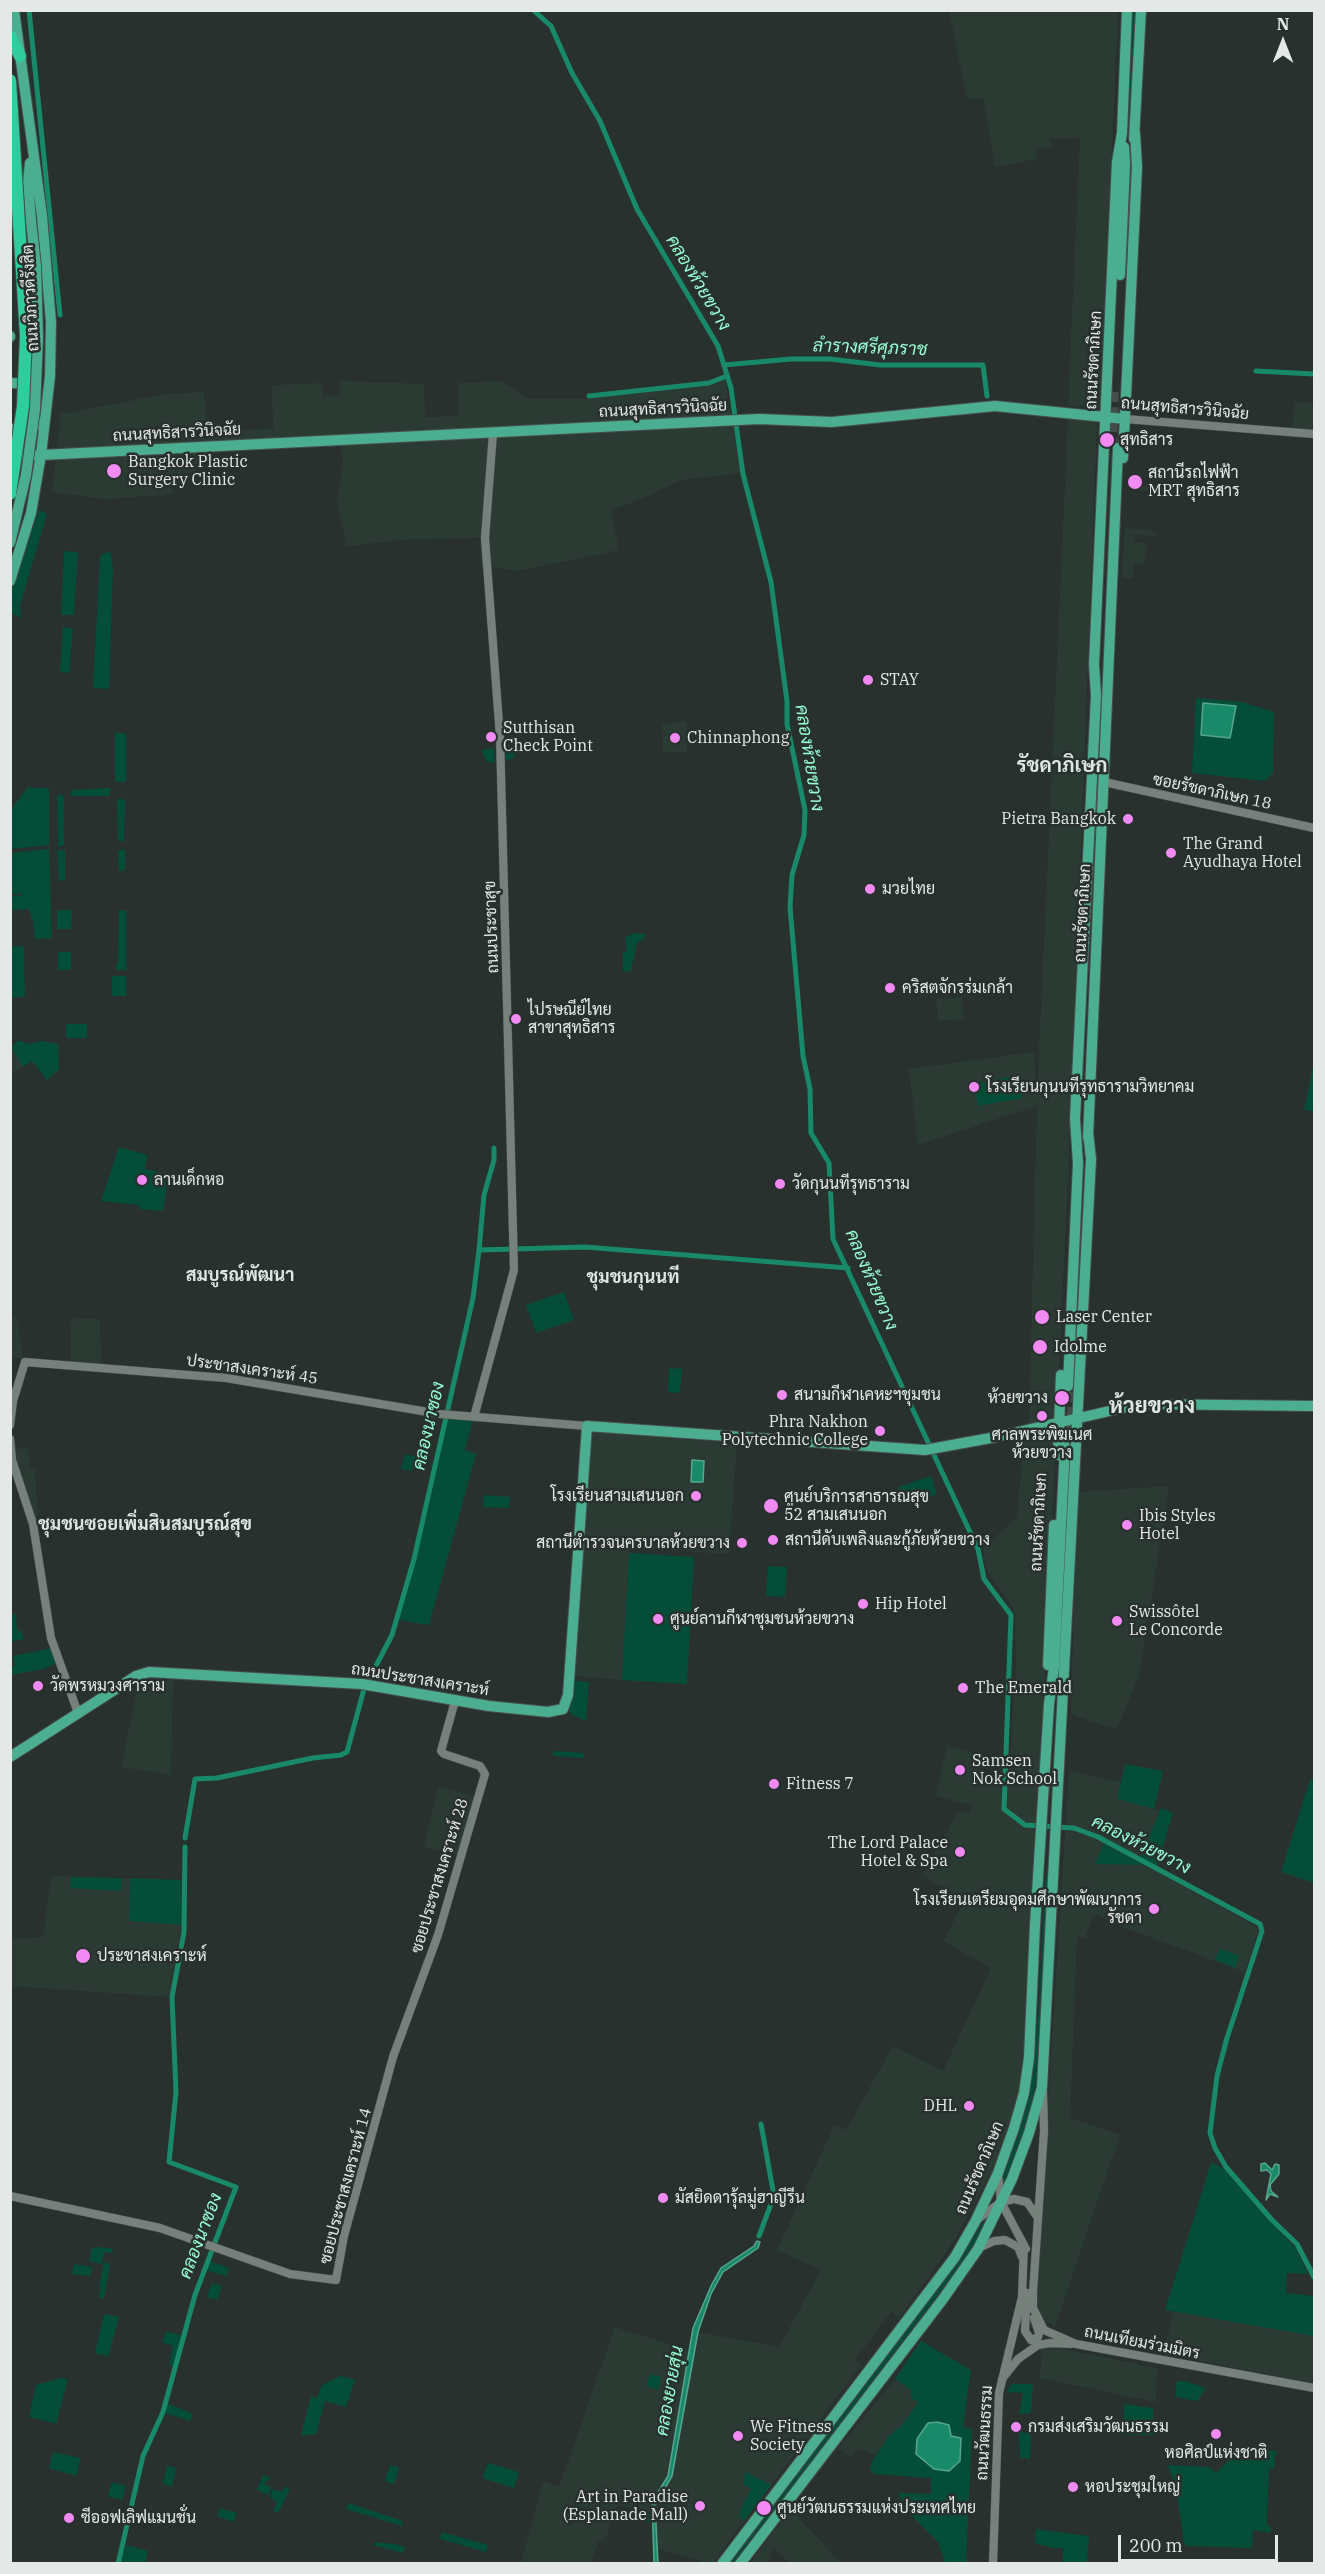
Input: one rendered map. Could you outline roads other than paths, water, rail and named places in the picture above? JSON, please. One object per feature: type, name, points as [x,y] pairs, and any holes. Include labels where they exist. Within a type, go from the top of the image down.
[{"type":"highway","points":[[10,36],[20,56]]},
{"type":"highway","points":[[10,80],[26,336],[23,406],[10,494]]},
{"type":"highway","name":"ถนนวิภาวดีรังสิต","points":[[10,92],[28,337],[25,408],[17,475],[10,504]]},
{"type":"highway","name":"ถนนวิภาวดีรังสิต","points":[[10,202],[21,221],[21,336],[18,408],[10,467]]},
{"type":"highway","points":[[10,207],[19,335],[16,407],[10,452]]},
{"type":"main road","name":"ถนนวิภาวดีรังสิต","points":[[10,580],[16,543],[31,513],[41,455],[50,376],[51,322],[48,270],[14,10]]},
{"type":"main road","name":"ถนนรัชดาภิเษก","points":[[722,2564],[955,2257],[975,2222],[998,2173],[1014,2128],[1026,2078],[1049,1704],[1047,1645],[1068,1445],[1077,1418],[1070,1387],[1071,1163],[1075,1126],[1096,696],[1094,664],[1115,447],[1125,419],[1117,388],[1117,162],[1122,133],[1128,10]]},
{"type":"main road","name":"ถนนรัชดาภิเษก","points":[[740,2564],[932,2314],[978,2249],[1026,2142],[1042,2086],[1058,1788],[1068,1445],[1059,1422],[1070,1387],[1088,1132],[1108,695],[1114,665],[1115,447],[1106,417],[1117,388],[1137,167],[1135,133],[1141,10]]},
{"type":"main road","points":[[16,543],[35,409],[38,337],[36,266],[21,221],[32,145]]},
{"type":"main road","points":[[10,383],[33,384],[50,376]]},
{"type":"main road","name":"ถนนสุทธิสารวินิจฉัย","points":[[10,456],[736,420],[776,419],[832,422],[995,406],[1125,419]]},
{"type":"main road","points":[[10,429],[28,430],[40,423],[47,410]]},
{"type":"main road","points":[[10,489],[22,490],[27,496],[31,513]]},
{"type":"main road","points":[[10,534],[17,538],[16,543]]},
{"type":"main road","points":[[1070,1387],[1085,1405],[1096,1412]]},
{"type":"main road","points":[[587,1426],[926,1450],[1127,1406],[1157,1403],[1314,1406]]},
{"type":"main road","name":"ถนนประชาสงเคราะห์","points":[[10,1757],[136,1676],[149,1672],[365,1685],[455,1701],[548,1712],[559,1711],[566,1706],[570,1677],[587,1426]]},
{"type":"main road","points":[[1042,1426],[1068,1445]]},
{"type":"street","name":"ถนนสุทธิสารวินิจฉัย","points":[[1125,419],[1314,434]]},
{"type":"street","name":"ถนนประชาสุข","points":[[474,1417],[513,1279],[514,1250],[501,744],[485,538],[493,433]]},
{"type":"street","name":"ซอยรัชดาภิเษก 18","points":[[1104,782],[1314,828]]},
{"type":"street","name":"ประชาสงเคราะห์ 45","points":[[10,1425],[12,1401],[25,1362],[226,1378],[440,1414],[474,1417]]},
{"type":"street","points":[[474,1417],[587,1426]]},
{"type":"street","points":[[10,1439],[12,1460],[33,1524],[51,1638],[78,1713]]},
{"type":"street","name":"ซอยประชาสงเคราะห์ 28","points":[[386,2086],[402,2030],[438,1935],[485,1774],[480,1766],[444,1755],[441,1751],[455,1701]]},
{"type":"street","name":"ซอยประชาสงเคราะห์ 14","points":[[10,2196],[130,2220],[290,2274],[336,2280],[344,2236],[386,2086]]},
{"type":"street","points":[[1024,2246],[1024,2274],[1020,2306],[1022,2333],[1024,2337],[1031,2340],[1038,2337],[1039,2333],[1033,2308],[1033,2276],[1044,2131],[1042,2086]]},
{"type":"street","points":[[998,2173],[1001,2202],[1028,2254],[1025,2331],[1031,2340]]},
{"type":"street","points":[[975,2222],[1001,2202],[1014,2199],[1027,2202],[1039,2219]]},
{"type":"street","points":[[978,2249],[999,2240],[1013,2243],[1021,2253],[1024,2274]]},
{"type":"street","name":"ถนนวัฒนธรรม","points":[[993,2564],[1001,2380],[1020,2306]]},
{"type":"street","name":"ถนนเทียมร่วมมิตร","points":[[1033,2308],[1044,2330],[1076,2344],[1314,2388]]},
{"type":"street","points":[[1001,2380],[1018,2359],[1038,2345],[1076,2344]]},
{"type":"waterway","points":[[29,10],[60,315]]},
{"type":"waterway","name":"คลองห้วยขวาง","points":[[533,10],[551,26],[572,73],[600,121],[637,209],[718,346],[731,388],[743,474],[771,582],[787,701],[787,724],[805,810],[804,835],[792,875],[790,907],[803,1056],[810,1089],[811,1133],[829,1163],[833,1239],[978,1549],[984,1579],[1011,1615],[1004,1809],[1025,1825],[1074,1828],[1098,1837],[1260,1924],[1262,1931],[1217,2076],[1210,2133],[1215,2148],[1226,2167],[1272,2220],[1297,2244],[1314,2277]]},
{"type":"waterway","name":"ลำรางศรีศุภราช","points":[[724,365],[791,359],[830,359],[880,365],[983,365],[987,396]]},
{"type":"waterway","points":[[1256,371],[1314,374]]},
{"type":"waterway","points":[[589,396],[709,383],[727,376]]},
{"type":"waterway","points":[[479,1250],[484,1195],[494,1160],[494,1148]]},
{"type":"waterway","name":"คลองนาซอง","points":[[185,1838],[195,1779],[217,1778],[347,1752],[364,1689],[392,1635],[414,1559],[473,1298],[479,1250],[585,1247],[848,1268]]},
{"type":"waterway","name":"คลองนาซอง","points":[[118,2564],[143,2456],[163,2412],[195,2295],[236,2187],[169,2162],[176,2092],[172,1997],[184,1932],[185,1847]]},
{"type":"waterway","name":"คลองยายสุ่น","points":[[759,2236],[774,2196],[761,2124]]},
{"type":"tunnel","points":[[1112,447],[1114,387]]},
{"type":"tunnel","points":[[1071,1447],[1073,1386]]},
{"type":"place","name":"สุทธิสาร","points":[[1107,440]]},
{"type":"place","name":"Bangkok Plastic Surgery Clinic","points":[[114,471]]},
{"type":"place","name":"สถานีรถไฟฟ้า MRT สุทธิสาร","points":[[1135,482]]},
{"type":"place","name":"STAY","points":[[868,680]]},
{"type":"place","name":"Sutthisan Check Point","points":[[491,737]]},
{"type":"place","name":"Chinnaphong","points":[[675,738]]},
{"type":"place","name":"Pietra Bangkok","points":[[1128,819]]},
{"type":"place","name":"The Grand Ayudhaya Hotel","points":[[1171,853]]},
{"type":"place","name":"มวยไทย","points":[[870,889]]},
{"type":"place","name":"คริสตจักรร่มเกล้า","points":[[890,988]]},
{"type":"place","name":"ไปรษณีย์ไทย สาขาสุทธิสาร","points":[[516,1019]]},
{"type":"place","name":"โรงเรียนกุนนทีรุทธารามวิทยาคม","points":[[974,1087]]},
{"type":"place","name":"ลานเด็กหอ","points":[[142,1180]]},
{"type":"place","name":"วัดกุนนทีรุทธาราม","points":[[780,1184]]},
{"type":"place","name":"Laser Center","points":[[1042,1317]]},
{"type":"place","name":"Idolme","points":[[1040,1347]]},
{"type":"place","name":"สนามกีฬาเคหะฯชุมชน","points":[[782,1395]]},
{"type":"place","name":"ห้วยขวาง","points":[[1062,1398]]},
{"type":"place","name":"ศาลพระพิฆเนศ ห้วยขวาง","points":[[1042,1416]]},
{"type":"place","name":"Phra Nakhon Polytechnic College","points":[[880,1431]]},
{"type":"place","name":"โรงเรียนสามเสนนอก","points":[[696,1496]]},
{"type":"place","name":"ศูนย์บริการสาธารณสุข 52 สามเสนนอก","points":[[771,1506]]},
{"type":"place","name":"Ibis Styles Hotel","points":[[1127,1525]]},
{"type":"place","name":"สถานีดับเพลิงและกู้ภัยห้วยขวาง","points":[[773,1540]]},
{"type":"place","name":"สถานีตำรวจนครบาลห้วยขวาง","points":[[742,1543]]},
{"type":"place","name":"Hip Hotel","points":[[863,1604]]},
{"type":"place","name":"ศูนย์ลานกีฬาชุมชนห้วยขวาง","points":[[658,1619]]},
{"type":"place","name":"Swissôtel Le Concorde","points":[[1117,1621]]},
{"type":"place","name":"วัดพรหมวงศาราม","points":[[38,1686]]},
{"type":"place","name":"The Emerald","points":[[963,1688]]},
{"type":"place","name":"Samsen Nok School","points":[[960,1770]]},
{"type":"place","name":"Fitness 7","points":[[774,1784]]},
{"type":"place","name":"The Lord Palace Hotel & Spa","points":[[960,1852]]},
{"type":"place","name":"โรงเรียนเตรียมอุดมศึกษาพัฒนาการ รัชดา","points":[[1154,1909]]},
{"type":"place","name":"ประชาสงเคราะห์","points":[[83,1956]]},
{"type":"place","name":"DHL","points":[[969,2106]]},
{"type":"place","name":"มัสยิดดารุ้ลมู่ฮาญีรีน","points":[[663,2198]]},
{"type":"place","name":"กรมส่งเสริมวัฒนธรรม","points":[[1016,2427]]},
{"type":"place","name":"หอศิลป์แห่งชาติ","points":[[1216,2434]]},
{"type":"place","name":"We Fitness Society","points":[[738,2436]]},
{"type":"place","name":"หอประชุมใหญ่","points":[[1073,2487]]},
{"type":"place","name":"Art in Paradise (Esplanade Mall)","points":[[700,2506]]},
{"type":"place","name":"ศูนย์วัฒนธรรมแห่งประเทศไทย","points":[[764,2508]]},
{"type":"place","name":"ซีออฟเลิฟแมนชั่น","points":[[69,2518]]},
{"type":"district","name":"รัชดาภิเษก","points":[[1062,766]]},
{"type":"district","name":"สมบูรณ์พัฒนา","points":[[240,1276]]},
{"type":"district","name":"ชุมชนกุนนที","points":[[633,1278]]},
{"type":"district","name":"ห้วยขวาง","points":[[1152,1407]]},
{"type":"district","name":"ชุมชนซอยเพิ่มสินสมบูรณ์สุข","points":[[145,1525]]}]
